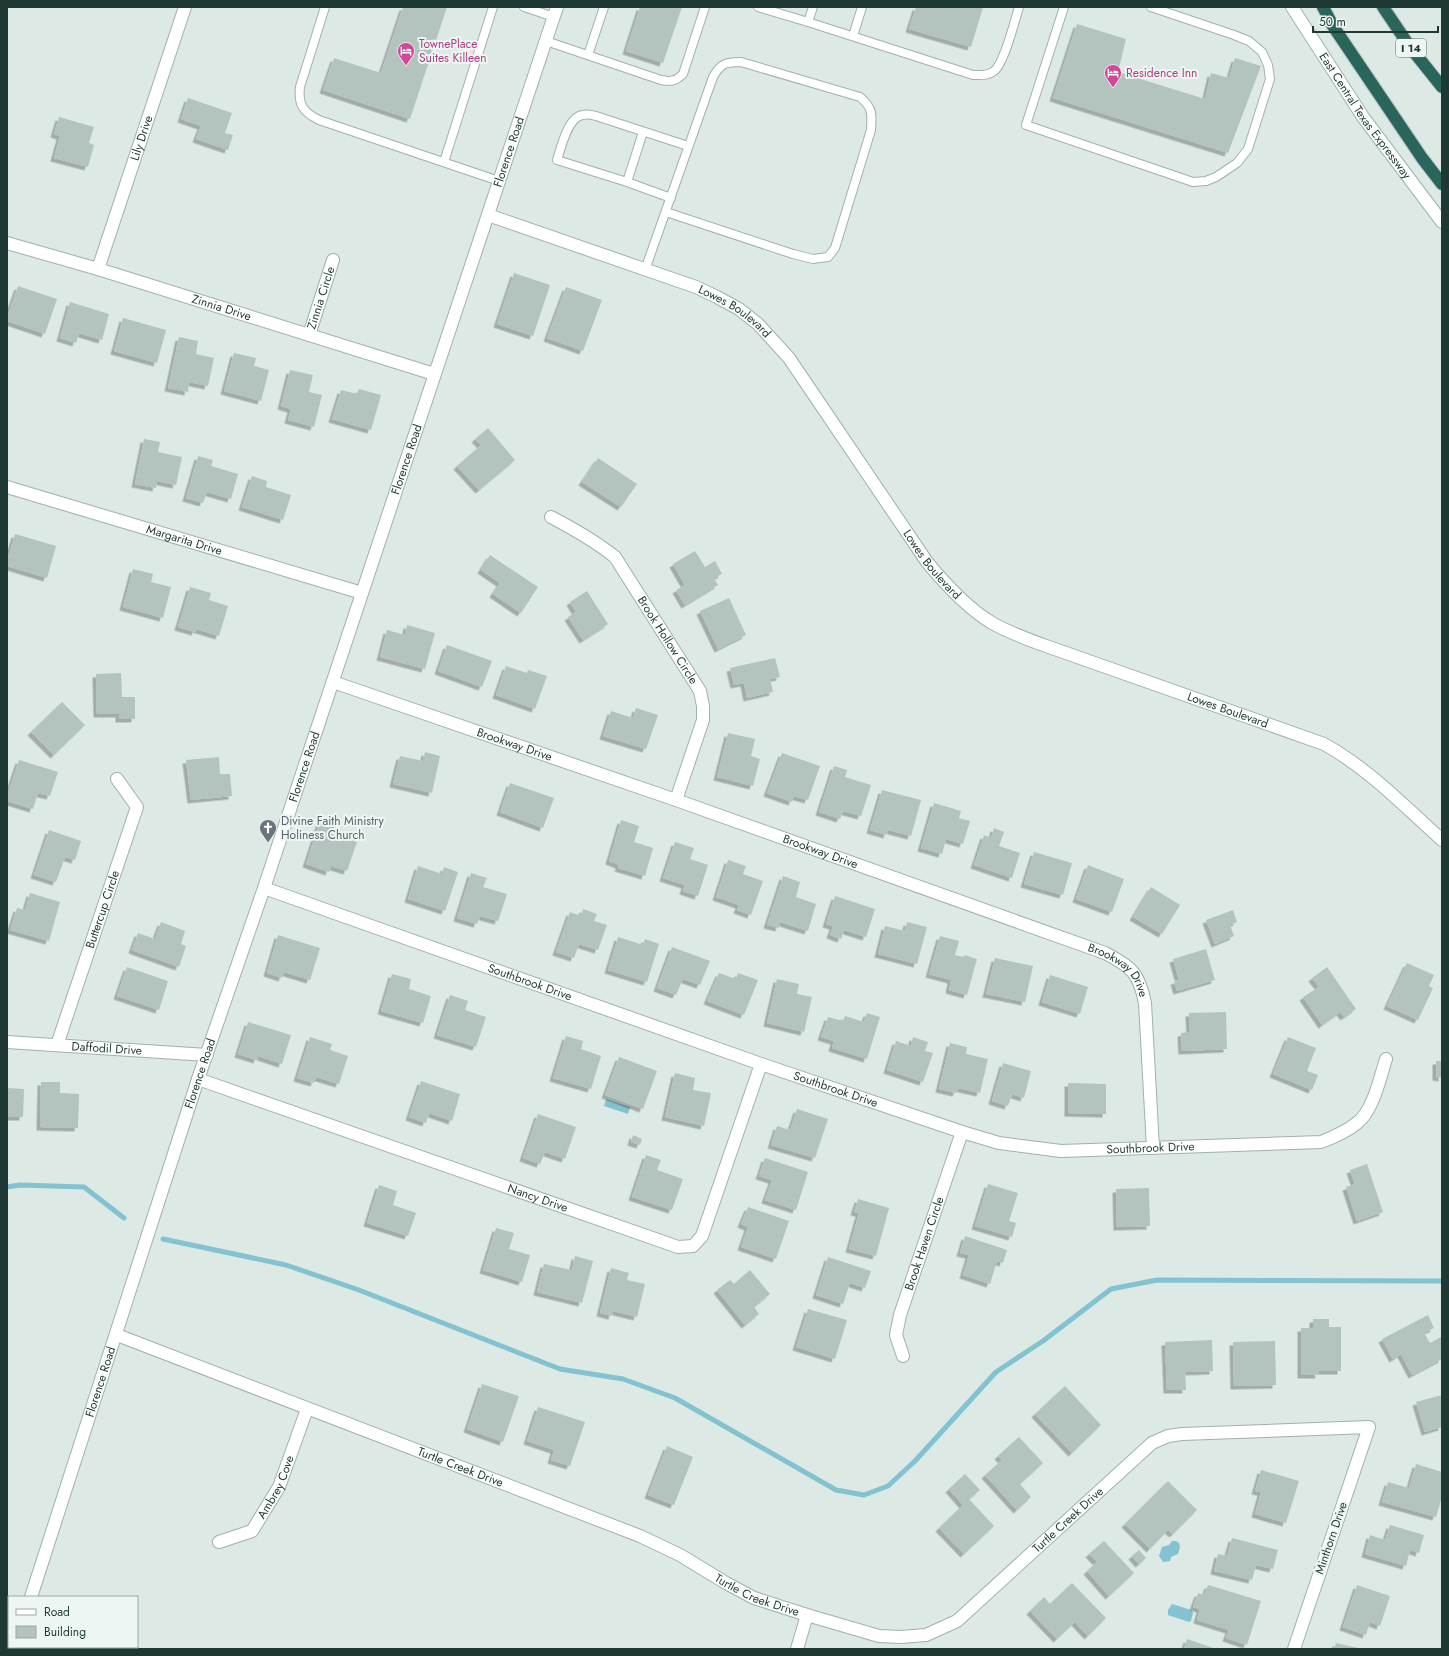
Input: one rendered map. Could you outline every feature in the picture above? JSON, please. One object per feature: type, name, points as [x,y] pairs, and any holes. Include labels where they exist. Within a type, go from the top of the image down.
[{"type":"highway","points":[[1323,7],[1333,26],[1422,158],[1442,184]]},
{"type":"highway","name":"I 14","points":[[1383,7],[1410,47],[1442,87]]},
{"type":"street","name":"Lily Drive","points":[[98,269],[185,7]]},
{"type":"street","name":"East Central Texas Expressway","points":[[1292,7],[1363,117],[1442,222]]},
{"type":"street","name":"Florence Road","points":[[31,1596],[117,1335],[198,1079],[264,888],[434,374],[556,12]]},
{"type":"street","name":"Lowes Boulevard","points":[[488,215],[696,288],[739,309],[758,324],[790,358],[927,562],[944,582],[966,603],[991,622],[1017,635],[1049,648],[1324,744],[1345,756],[1366,771],[1442,840]]},
{"type":"street","name":"Zinnia Drive","points":[[7,243],[98,269],[434,374]]},
{"type":"street","name":"Zinnia Circle","points":[[309,335],[333,260]]},
{"type":"street","name":"Margarita Drive","points":[[7,487],[362,593]]},
{"type":"street","name":"Brook Hollow Circle","points":[[551,517],[577,530],[599,544],[615,557],[700,691],[703,706],[703,720],[676,800]]},
{"type":"street","name":"Brookway Drive","points":[[333,682],[676,800],[1105,953],[1122,962],[1134,972],[1142,986],[1145,1003],[1153,1148]]},
{"type":"street","name":"Buttercup Circle","points":[[57,1045],[137,807],[117,779]]},
{"type":"street","name":"Southbrook Drive","points":[[264,888],[761,1064],[962,1132],[999,1143],[1061,1151],[1321,1142],[1343,1133],[1359,1122],[1373,1101],[1386,1059]]},
{"type":"street","name":"Daffodil Drive","points":[[7,1042],[207,1055]]},
{"type":"street","name":"Nancy Drive","points":[[198,1079],[678,1247],[693,1246],[702,1236],[761,1064]]},
{"type":"street","name":"Brook Haven Circle","points":[[903,1356],[896,1335],[900,1315],[962,1132]]},
{"type":"street","name":"Turtle Creek Drive","points":[[117,1335],[640,1536],[680,1555],[754,1598],[879,1636],[901,1637],[926,1635],[957,1621],[1152,1443],[1168,1436],[1182,1434],[1369,1427]]},
{"type":"street","name":"Ambrey Cove","points":[[219,1542],[252,1531],[279,1487],[307,1409]]},
{"type":"street","name":"Minthorn Drive","points":[[1294,1649],[1369,1427]]},
{"type":"street","points":[[797,1649],[807,1615]]},
{"type":"lane","points":[[324,7],[300,87],[299,96],[301,105],[305,111],[319,120],[499,181]]},
{"type":"lane","points":[[444,162],[493,7]]},
{"type":"lane","points":[[524,7],[556,12]]},
{"type":"lane","points":[[588,55],[604,7]]},
{"type":"lane","points":[[546,41],[669,82],[676,80],[683,74],[705,7]]},
{"type":"lane","points":[[758,7],[973,75],[985,75],[995,71],[1002,61],[1019,7]]},
{"type":"lane","points":[[808,22],[813,7]]},
{"type":"lane","points":[[853,36],[862,7]]},
{"type":"lane","points":[[1064,7],[1026,125],[1192,182],[1206,181],[1216,177],[1237,162],[1248,149],[1270,79],[1268,65],[1262,52],[1249,41],[1151,7]]},
{"type":"lane","points":[[645,270],[713,76],[718,68],[728,62],[741,62],[860,97],[869,104],[872,113],[871,130],[835,248],[828,256],[814,259],[793,254],[666,212]]},
{"type":"lane","points":[[670,198],[627,182],[556,160],[572,120],[582,114],[596,116],[688,146]]},
{"type":"lane","points":[[627,182],[643,132]]},
{"type":"water","points":[[606,1099],[630,1107],[628,1114],[604,1106]]},
{"type":"water","points":[[1172,1541],[1179,1543],[1180,1547],[1178,1554],[1171,1557],[1170,1561],[1163,1562],[1159,1556],[1162,1547],[1169,1545]]},
{"type":"water","points":[[1172,1604],[1191,1610],[1193,1613],[1191,1621],[1189,1622],[1168,1615],[1168,1610]]},
{"type":"building","name":"TownePlace Suites Killeen","points":[[403,7],[447,7],[410,119],[323,90],[334,58],[381,73]]},
{"type":"building","points":[[640,7],[682,7],[663,63],[626,51]]},
{"type":"building","points":[[916,7],[983,7],[971,47],[909,29]]},
{"type":"building","name":"Residence Inn","points":[[1077,24],[1126,39],[1118,72],[1205,99],[1211,73],[1229,78],[1235,58],[1261,66],[1228,153],[1053,98]]},
{"type":"building","points":[[188,98],[232,113],[225,133],[233,135],[228,150],[196,139],[201,126],[181,119]]},
{"type":"building","points":[[59,117],[94,127],[89,143],[94,145],[88,167],[54,158],[60,136],[54,134]]},
{"type":"building","points":[[514,273],[550,285],[533,336],[497,324]]},
{"type":"building","points":[[18,286],[57,299],[45,334],[7,321]]},
{"type":"building","points":[[566,287],[602,300],[583,351],[547,338]]},
{"type":"building","points":[[70,302],[109,314],[102,340],[79,333],[76,343],[60,338]]},
{"type":"building","points":[[123,318],[166,330],[157,363],[114,351]]},
{"type":"building","points":[[179,337],[198,341],[196,354],[214,358],[208,386],[189,382],[188,392],[168,388]]},
{"type":"building","points":[[234,353],[256,358],[254,366],[269,370],[261,401],[224,391]]},
{"type":"building","points":[[290,370],[313,375],[309,392],[322,395],[314,427],[288,420],[291,409],[281,406]]},
{"type":"building","points":[[359,389],[381,395],[371,430],[332,419],[341,390],[357,394]]},
{"type":"building","points":[[488,428],[515,460],[479,490],[457,466],[481,445],[475,439]]},
{"type":"building","points":[[144,439],[160,442],[158,452],[182,457],[176,485],[157,481],[156,488],[135,484]]},
{"type":"building","points":[[198,456],[213,460],[211,466],[238,474],[231,499],[207,492],[203,503],[186,498]]},
{"type":"building","points":[[598,458],[637,484],[621,507],[582,482]]},
{"type":"building","points":[[252,476],[267,481],[266,487],[291,495],[283,520],[242,507]]},
{"type":"building","points":[[15,534],[56,546],[47,578],[7,566],[7,561]]},
{"type":"building","points":[[695,551],[705,567],[715,561],[722,574],[714,578],[718,585],[685,605],[676,590],[685,585],[673,564]]},
{"type":"building","points":[[490,555],[538,587],[521,613],[493,594],[500,583],[481,570]]},
{"type":"building","points":[[133,569],[153,574],[151,582],[171,587],[163,618],[123,607]]},
{"type":"building","points":[[190,587],[211,593],[209,600],[228,606],[219,636],[196,629],[195,632],[178,627]]},
{"type":"building","points":[[587,591],[608,624],[583,640],[568,617],[576,612],[570,602]]},
{"type":"building","points":[[729,598],[746,635],[718,649],[700,611]]},
{"type":"building","points":[[407,625],[435,633],[425,669],[380,657],[387,630],[405,635]]},
{"type":"building","points":[[447,645],[492,661],[482,687],[438,671]]},
{"type":"building","points":[[775,658],[780,677],[770,679],[773,692],[747,698],[744,683],[734,685],[730,668]]},
{"type":"building","points":[[506,666],[527,673],[528,670],[547,676],[535,709],[496,695]]},
{"type":"building","points":[[121,673],[122,697],[135,697],[135,719],[119,719],[119,714],[97,714],[96,674]]},
{"type":"building","points":[[62,702],[85,725],[54,755],[31,732]]},
{"type":"building","points":[[636,708],[658,715],[646,749],[603,736],[611,711],[633,718]]},
{"type":"building","points":[[728,733],[755,739],[751,756],[760,759],[753,786],[717,777]]},
{"type":"building","points":[[425,752],[440,756],[432,793],[393,784],[400,756],[423,761]]},
{"type":"building","points":[[782,753],[820,766],[808,800],[794,796],[792,802],[767,793]]},
{"type":"building","points":[[219,757],[220,774],[230,774],[232,796],[191,800],[186,760]]},
{"type":"building","points":[[19,760],[58,772],[50,796],[38,793],[33,809],[7,801],[7,796]]},
{"type":"building","points":[[834,766],[847,770],[845,777],[871,785],[861,816],[843,811],[840,819],[819,812]]},
{"type":"building","points":[[510,783],[554,798],[543,828],[500,812]]},
{"type":"building","points":[[882,790],[921,800],[911,836],[888,830],[887,835],[870,830]]},
{"type":"building","points":[[934,803],[961,811],[959,818],[970,821],[963,844],[946,839],[942,854],[921,848]]},
{"type":"building","points":[[621,820],[639,826],[634,842],[653,848],[645,876],[618,868],[619,865],[609,861]]},
{"type":"building","points":[[320,821],[335,826],[332,834],[357,842],[347,871],[331,866],[329,872],[306,864]]},
{"type":"building","points":[[994,828],[1004,832],[999,846],[1020,853],[1012,878],[974,865],[984,835],[991,838]]},
{"type":"building","points":[[49,830],[81,841],[75,860],[65,857],[56,882],[34,875]]},
{"type":"building","points":[[675,842],[694,848],[690,859],[708,865],[698,896],[683,891],[685,885],[663,878]]},
{"type":"building","points":[[1034,852],[1072,863],[1063,895],[1024,884]]},
{"type":"building","points":[[728,860],[746,866],[743,874],[763,881],[751,915],[737,910],[739,905],[716,897]]},
{"type":"building","points":[[1088,865],[1124,879],[1112,912],[1076,899]]},
{"type":"building","points":[[418,866],[442,874],[444,867],[458,872],[445,911],[408,899]]},
{"type":"building","points":[[471,873],[487,878],[483,887],[507,894],[498,921],[480,916],[477,924],[457,918]]},
{"type":"building","points":[[783,876],[800,882],[796,897],[816,904],[808,931],[780,922],[779,928],[767,925]]},
{"type":"building","points":[[1151,887],[1180,905],[1162,934],[1133,917]]},
{"type":"building","points":[[30,893],[60,902],[49,941],[10,930],[17,908],[25,910]]},
{"type":"building","points":[[835,896],[875,909],[866,937],[844,930],[841,939],[830,935],[833,926],[826,924]]},
{"type":"building","points":[[583,909],[597,914],[594,921],[607,925],[598,950],[579,944],[574,958],[556,952],[570,912],[581,916]]},
{"type":"building","points":[[1233,910],[1237,922],[1230,925],[1234,936],[1215,944],[1206,920]]},
{"type":"building","points":[[161,922],[185,931],[181,944],[186,946],[179,967],[132,950],[138,933],[155,939]]},
{"type":"building","points":[[907,922],[927,927],[917,964],[878,954],[885,926],[905,931]]},
{"type":"building","points":[[278,935],[320,948],[310,980],[284,972],[282,978],[267,973]]},
{"type":"building","points":[[940,936],[959,941],[955,955],[964,957],[964,955],[977,959],[967,995],[949,990],[951,980],[929,974]]},
{"type":"building","points":[[618,937],[643,945],[645,939],[659,944],[647,982],[608,970]]},
{"type":"building","points":[[672,947],[710,961],[700,985],[683,979],[676,995],[657,988]]},
{"type":"building","points":[[1206,949],[1215,980],[1177,991],[1174,981],[1179,980],[1173,959]]},
{"type":"building","points":[[995,958],[1033,966],[1025,1002],[986,994]]},
{"type":"building","points":[[1407,963],[1434,975],[1429,986],[1433,988],[1418,1020],[1387,1006]]},
{"type":"building","points":[[127,967],[168,981],[159,1010],[117,996]]},
{"type":"building","points":[[1327,967],[1356,1009],[1344,1017],[1340,1012],[1322,1025],[1303,997],[1319,987],[1312,978]]},
{"type":"building","points":[[719,973],[736,979],[738,973],[758,980],[744,1015],[707,1001]]},
{"type":"building","points":[[392,974],[411,979],[409,989],[431,996],[423,1023],[381,1011]]},
{"type":"building","points":[[1050,975],[1088,987],[1080,1014],[1042,1002]]},
{"type":"building","points":[[777,979],[799,984],[797,994],[812,997],[804,1032],[767,1023]]},
{"type":"building","points":[[450,995],[468,1001],[465,1010],[486,1017],[476,1047],[437,1035]]},
{"type":"building","points":[[1226,1012],[1227,1049],[1182,1051],[1181,1033],[1190,1032],[1189,1013]]},
{"type":"building","points":[[867,1013],[880,1017],[867,1059],[832,1048],[834,1041],[821,1037],[828,1017],[843,1021],[845,1016],[864,1022]]},
{"type":"building","points":[[248,1022],[291,1035],[282,1064],[258,1056],[257,1060],[238,1054]]},
{"type":"building","points":[[566,1036],[583,1041],[581,1049],[601,1056],[591,1089],[553,1078]]},
{"type":"building","points":[[310,1037],[332,1044],[330,1050],[348,1056],[339,1084],[316,1077],[314,1083],[297,1078]]},
{"type":"building","points":[[913,1037],[928,1042],[925,1051],[933,1053],[923,1082],[887,1070],[896,1041],[911,1046]]},
{"type":"building","points":[[1288,1037],[1316,1048],[1307,1071],[1318,1075],[1312,1090],[1273,1074]]},
{"type":"building","points":[[950,1043],[967,1047],[966,1054],[988,1059],[980,1093],[958,1088],[956,1093],[939,1089]]},
{"type":"building","points":[[619,1057],[657,1071],[643,1109],[605,1095]]},
{"type":"building","points":[[1436,1061],[1442,1061],[1442,1078],[1436,1077]]},
{"type":"building","points":[[1003,1063],[1031,1071],[1024,1098],[1012,1094],[1008,1106],[992,1101]]},
{"type":"building","points":[[675,1073],[695,1078],[693,1090],[711,1093],[704,1126],[665,1117]]},
{"type":"building","points":[[421,1081],[460,1094],[452,1121],[429,1113],[426,1123],[409,1117]]},
{"type":"building","points":[[41,1082],[60,1082],[60,1093],[79,1094],[78,1128],[40,1127]]},
{"type":"building","points":[[1068,1083],[1106,1084],[1106,1114],[1068,1113]]},
{"type":"building","points":[[7,1088],[24,1089],[23,1117],[7,1117]]},
{"type":"building","points":[[797,1109],[828,1119],[815,1158],[771,1145],[777,1126],[790,1130]]},
{"type":"building","points":[[538,1114],[576,1127],[565,1159],[545,1152],[540,1164],[523,1158]]},
{"type":"building","points":[[633,1135],[642,1139],[640,1145],[631,1142]]},
{"type":"building","points":[[646,1155],[661,1160],[657,1170],[683,1179],[672,1210],[632,1197]]},
{"type":"building","points":[[765,1158],[808,1172],[796,1210],[765,1200],[772,1180],[759,1176]]},
{"type":"building","points":[[1367,1164],[1383,1212],[1357,1221],[1346,1187],[1355,1184],[1350,1170]]},
{"type":"building","points":[[988,1184],[1018,1193],[1009,1221],[1016,1223],[1012,1237],[975,1226]]},
{"type":"building","points":[[379,1185],[397,1191],[393,1205],[416,1213],[408,1236],[367,1223]]},
{"type":"building","points":[[1149,1188],[1150,1226],[1117,1227],[1116,1189]]},
{"type":"building","points":[[858,1199],[889,1208],[876,1256],[849,1249],[859,1213],[854,1212]]},
{"type":"building","points":[[748,1207],[789,1221],[776,1259],[741,1247],[748,1227],[741,1224]]},
{"type":"building","points":[[496,1228],[514,1233],[509,1249],[530,1255],[522,1282],[483,1270]]},
{"type":"building","points":[[965,1236],[1007,1250],[1003,1263],[997,1261],[990,1284],[963,1275],[969,1255],[960,1253]]},
{"type":"building","points":[[575,1256],[593,1261],[582,1303],[537,1292],[544,1264],[572,1270]]},
{"type":"building","points":[[828,1257],[871,1271],[865,1288],[850,1283],[843,1304],[816,1295]]},
{"type":"building","points":[[611,1268],[629,1273],[627,1280],[645,1284],[637,1317],[613,1311],[612,1316],[600,1313]]},
{"type":"building","points":[[750,1270],[770,1294],[754,1307],[759,1314],[745,1325],[717,1290],[730,1280],[734,1284]]},
{"type":"building","points":[[808,1309],[847,1320],[835,1359],[796,1347]]},
{"type":"building","points":[[1428,1315],[1434,1328],[1424,1333],[1430,1343],[1441,1337],[1442,1359],[1412,1375],[1401,1354],[1393,1359],[1382,1339]]},
{"type":"building","points":[[1313,1319],[1329,1319],[1329,1327],[1341,1327],[1341,1371],[1318,1371],[1319,1375],[1301,1375],[1301,1328],[1313,1328]]},
{"type":"building","points":[[1212,1340],[1213,1371],[1185,1372],[1186,1390],[1167,1390],[1165,1342]]},
{"type":"building","points":[[1275,1341],[1276,1385],[1234,1386],[1233,1342]]},
{"type":"building","points":[[482,1384],[519,1396],[503,1442],[467,1429]]},
{"type":"building","points":[[1065,1386],[1101,1425],[1072,1453],[1035,1414]]},
{"type":"building","points":[[1442,1395],[1442,1427],[1425,1432],[1416,1402]]},
{"type":"building","points":[[538,1407],[585,1422],[570,1466],[551,1460],[554,1450],[527,1441]]},
{"type":"building","points":[[1019,1437],[1043,1463],[1020,1484],[1031,1497],[1017,1510],[985,1475],[1002,1460],[998,1456]]},
{"type":"building","points":[[667,1446],[693,1457],[674,1505],[648,1495]]},
{"type":"building","points":[[1416,1464],[1442,1472],[1442,1497],[1436,1517],[1382,1502],[1388,1482],[1409,1488]]},
{"type":"building","points":[[1261,1470],[1299,1481],[1286,1523],[1255,1514],[1261,1492],[1255,1491]]},
{"type":"building","points":[[965,1474],[980,1490],[969,1499],[994,1526],[964,1554],[939,1528],[963,1505],[949,1489]]},
{"type":"building","points":[[1168,1481],[1197,1510],[1173,1534],[1168,1530],[1150,1549],[1125,1524]]},
{"type":"building","points":[[1390,1525],[1424,1535],[1419,1553],[1410,1550],[1406,1566],[1365,1554],[1370,1535],[1385,1540]]},
{"type":"building","points":[[1232,1538],[1278,1550],[1273,1569],[1256,1565],[1252,1580],[1214,1571],[1218,1554],[1227,1556]]},
{"type":"building","points":[[1104,1541],[1134,1573],[1109,1596],[1087,1571],[1097,1562],[1089,1554]]},
{"type":"building","points":[[1139,1550],[1146,1558],[1139,1564],[1132,1556]]},
{"type":"building","points":[[1072,1583],[1106,1618],[1088,1636],[1075,1622],[1057,1639],[1030,1611],[1044,1597],[1050,1604]]},
{"type":"building","points":[[1208,1585],[1261,1601],[1247,1645],[1226,1638],[1229,1630],[1197,1620],[1200,1609],[1193,1607],[1198,1593],[1204,1595]]},
{"type":"building","points":[[1357,1585],[1390,1596],[1380,1626],[1370,1622],[1366,1635],[1343,1627]]},
{"type":"building","points":[[1187,1639],[1216,1649],[1184,1649]]},
{"type":"building","points":[[1336,1643],[1358,1648],[1358,1649],[1334,1649]]},
{"type":"waterway","points":[[7,1187],[20,1185],[84,1187],[124,1218]]},
{"type":"waterway","points":[[163,1239],[286,1265],[359,1290],[560,1369],[623,1379],[675,1398],[836,1490],[864,1495],[888,1486],[915,1461],[996,1372],[1043,1341],[1111,1289],[1157,1280],[1442,1281]]},
{"type":"place","name":"TownePlace Suites Killeen","points":[[406,66]]},
{"type":"place","name":"Residence Inn","points":[[1113,88]]},
{"type":"place","name":"Divine Faith Ministry Holiness Church","points":[[268,843]]}]
